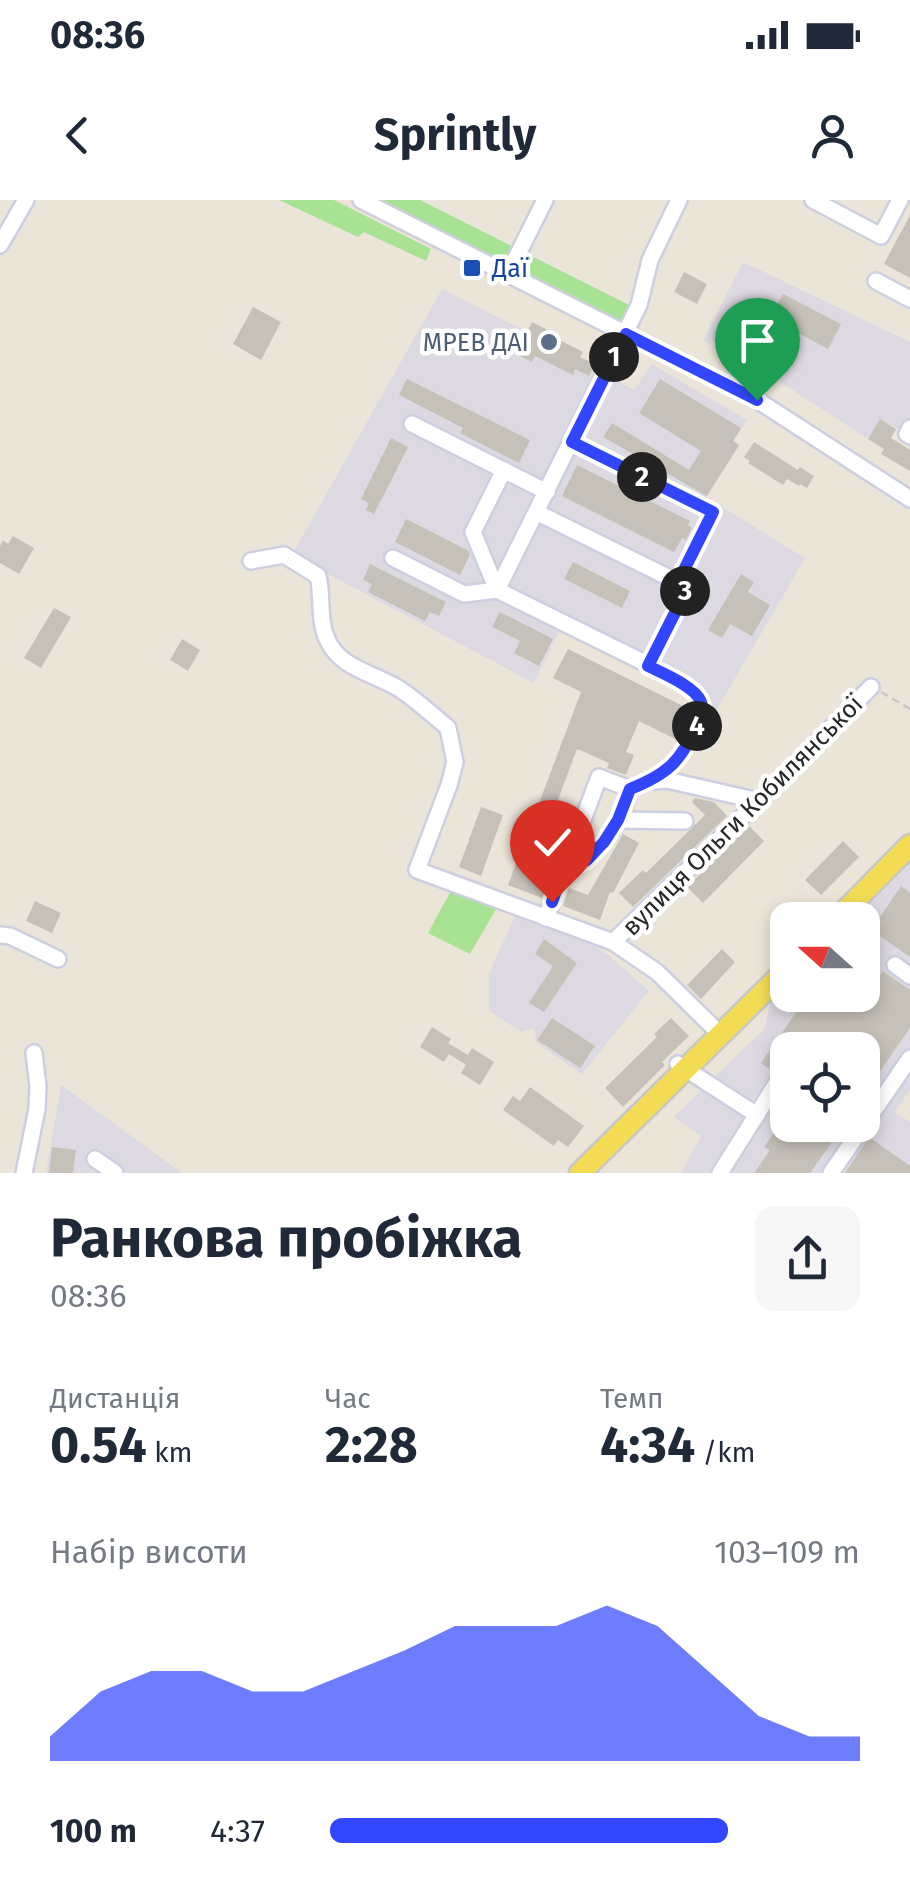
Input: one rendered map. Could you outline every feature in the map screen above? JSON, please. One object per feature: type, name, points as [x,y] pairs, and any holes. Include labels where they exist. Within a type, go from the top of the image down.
[{"type":"main road","points":[[854,902],[910,845]]},
{"type":"main road","points":[[580,1173],[682,1067],[770,986]]},
{"type":"street","points":[[0,245],[26,200]]},
{"type":"street","points":[[361,200],[757,400],[910,499]]},
{"type":"street","points":[[508,274],[545,200]]},
{"type":"street","points":[[498,590],[639,306],[650,260],[679,200]]},
{"type":"street","points":[[814,200],[881,236],[900,200]]},
{"type":"street","points":[[876,281],[910,298]]},
{"type":"street","points":[[412,424],[546,492]]},
{"type":"street","points":[[572,442],[713,512],[678,582]]},
{"type":"street","points":[[498,590],[472,532],[504,470]]},
{"type":"street","points":[[536,512],[688,587],[648,666]]},
{"type":"street","name":"вулиця Ольги Кобилянської","points":[[251,561],[284,555],[318,576],[325,636],[336,654],[358,670],[401,690],[448,728],[455,762],[417,870],[613,942],[657,972],[721,1035]]},
{"type":"street","points":[[393,558],[464,594],[498,590],[648,666],[692,690],[701,700],[702,714],[680,758],[665,773],[630,789],[599,777],[546,918]]},
{"type":"street","name":"вулиця Ольги Кобилянської","points":[[613,942],[871,687]]},
{"type":"street","points":[[646,782],[668,780],[759,800]]},
{"type":"street","points":[[562,874],[596,852],[618,820],[630,789]]},
{"type":"street","points":[[618,820],[685,821]]},
{"type":"street","points":[[0,935],[58,959]]},
{"type":"street","points":[[894,965],[910,976]]},
{"type":"street","points":[[24,1173],[37,1109],[34,1053]]},
{"type":"street","points":[[880,1102],[910,1058]]},
{"type":"street","points":[[682,1067],[757,1115]]},
{"type":"street","points":[[720,1173],[770,1094]]},
{"type":"street","points":[[831,1173],[852,1142]]},
{"type":"street","points":[[95,1158],[115,1173]]},
{"type":"path","points":[[871,687],[910,709]]},
{"type":"shaded area","points":[[743,262],[910,342],[910,424],[906,433],[880,419],[868,439],[771,376],[728,354],[729,349],[712,340],[710,344],[703,341]]},
{"type":"shaded area","points":[[442,289],[527,332],[516,354],[531,362],[535,356],[572,374],[575,369],[593,368],[634,390],[652,364],[747,420],[734,441],[740,445],[706,497],[805,558],[716,711],[560,630],[534,683],[292,555]]},
{"type":"shaded area","points":[[910,863],[910,1090],[895,1112],[910,1122],[910,1173],[681,1173],[701,1136],[674,1117],[764,1029],[770,1004],[770,1012],[880,1012],[880,902],[871,902]]},
{"type":"shaded area","points":[[516,913],[598,948],[649,991],[582,1074],[537,1043],[534,1028],[521,1032],[489,1011],[489,974]]},
{"type":"shaded area","points":[[61,1085],[182,1173],[46,1173]]},
{"type":"green space","points":[[279,200],[334,200],[431,249],[426,261],[364,232],[358,237]]},
{"type":"green space","points":[[379,200],[420,200],[631,306],[622,323]]},
{"type":"green space","points":[[453,887],[499,904],[470,954],[428,933]]},
{"type":"building","points":[[910,215],[910,278],[884,264]]},
{"type":"building","points":[[684,272],[707,284],[697,304],[674,292]]},
{"type":"building","points":[[783,294],[841,324],[828,349],[770,318]]},
{"type":"building","points":[[253,307],[281,322],[261,360],[233,344]]},
{"type":"building","points":[[532,322],[583,352],[580,357],[595,364],[589,376],[575,369],[573,375],[535,356],[532,362],[516,354]]},
{"type":"building","points":[[407,379],[530,440],[519,463],[399,395]]},
{"type":"building","points":[[660,379],[741,428],[733,441],[739,445],[707,496],[603,437],[612,423],[689,470],[701,451],[639,413]]},
{"type":"building","points":[[880,419],[896,429],[891,438],[910,450],[910,471],[881,454],[884,449],[868,439]]},
{"type":"building","points":[[391,438],[408,447],[374,514],[366,510],[369,503],[361,499]]},
{"type":"building","points":[[754,442],[814,476],[807,488],[787,479],[783,485],[748,463],[744,457]]},
{"type":"building","points":[[577,465],[690,521],[688,525],[692,528],[686,540],[682,538],[674,552],[562,496]]},
{"type":"building","points":[[406,519],[469,551],[460,575],[395,542]]},
{"type":"building","points":[[13,536],[34,548],[19,574],[0,563],[0,546],[3,540],[8,544]]},
{"type":"building","points":[[573,562],[630,591],[622,608],[564,579]]},
{"type":"building","points":[[370,564],[446,602],[439,616],[430,612],[425,621],[368,592],[372,584],[363,580]]},
{"type":"building","points":[[741,574],[754,582],[748,592],[770,605],[752,636],[730,624],[722,638],[708,630]]},
{"type":"building","points":[[54,608],[71,617],[41,668],[24,658]]},
{"type":"building","points":[[500,612],[553,639],[539,666],[514,653],[520,641],[492,627]]},
{"type":"building","points":[[182,639],[200,650],[188,671],[170,660]]},
{"type":"building","points":[[568,649],[691,710],[677,740],[639,721],[626,752],[634,755],[626,775],[577,749],[532,869],[550,876],[542,898],[508,885],[581,692],[553,678]]},
{"type":"building","points":[[695,798],[714,802],[727,816],[633,907],[619,893],[643,870],[646,873],[705,815],[692,802]]},
{"type":"building","points":[[481,807],[503,815],[481,876],[459,867]]},
{"type":"building","points":[[749,826],[764,841],[703,903],[687,887]]},
{"type":"building","points":[[623,834],[639,843],[613,893],[610,892],[600,920],[563,906],[569,888],[588,895]]},
{"type":"building","points":[[843,841],[859,857],[821,895],[805,880]]},
{"type":"building","points":[[901,886],[910,893],[910,957],[880,936],[880,917]]},
{"type":"building","points":[[35,901],[61,913],[52,933],[26,921]]},
{"type":"building","points":[[544,939],[577,963],[544,1012],[529,1003],[553,966],[535,954]]},
{"type":"building","points":[[722,949],[735,962],[701,999],[687,985]]},
{"type":"building","points":[[883,971],[910,990],[910,1028],[880,1071],[880,1032],[782,1032],[796,1012],[880,1012]]},
{"type":"building","points":[[552,1018],[595,1046],[580,1068],[537,1040]]},
{"type":"building","points":[[671,1018],[689,1036],[623,1107],[605,1088]]},
{"type":"building","points":[[432,1027],[468,1055],[472,1048],[494,1062],[480,1085],[461,1073],[466,1065],[449,1054],[444,1062],[420,1047]]},
{"type":"building","points":[[770,1050],[770,1069],[761,1063]]},
{"type":"building","points":[[530,1087],[584,1126],[568,1147],[558,1140],[554,1146],[503,1110],[513,1096],[520,1101]]},
{"type":"building","points":[[770,1138],[770,1142],[832,1142],[810,1173],[754,1173],[770,1150],[764,1147]]},
{"type":"building","points":[[866,1142],[876,1142],[910,1166],[910,1173],[845,1173]]},
{"type":"building","points":[[52,1147],[76,1150],[73,1173],[49,1173]]},
{"type":"place","name":"Даї","points":[[472,268]]},
{"type":"place","name":"МРЕВ ДАІ","points":[[549,342]]},
{"type":"route","points":[[552,902],[562,874],[578,867],[604,842],[630,789],[665,773],[680,758],[702,714],[701,700],[692,690],[648,666],[688,587],[678,582],[713,512],[572,442],[626,334],[757,400]]}]
